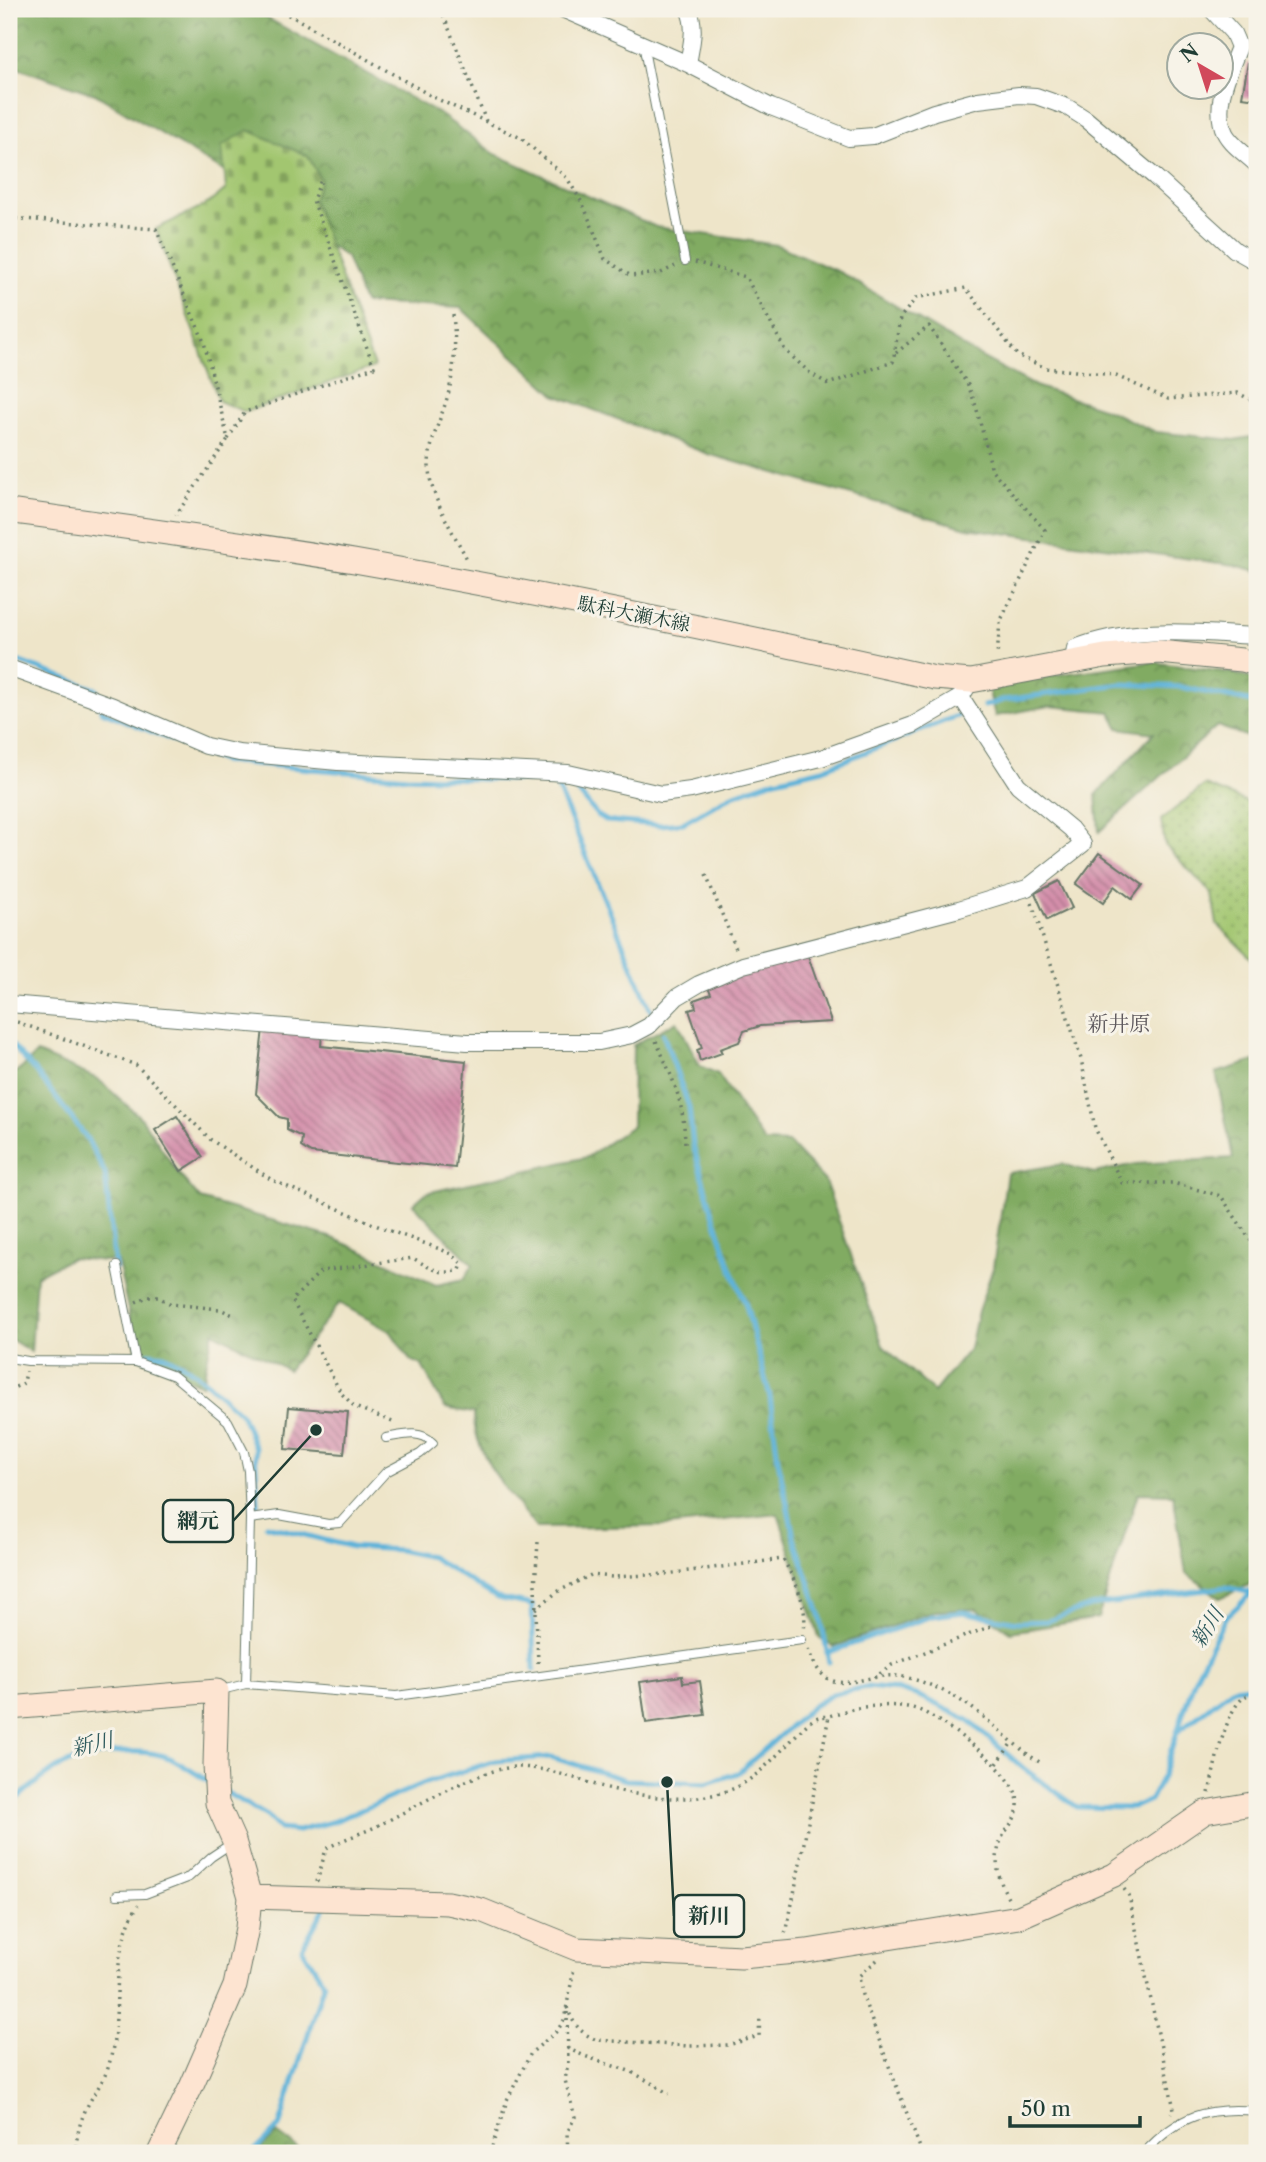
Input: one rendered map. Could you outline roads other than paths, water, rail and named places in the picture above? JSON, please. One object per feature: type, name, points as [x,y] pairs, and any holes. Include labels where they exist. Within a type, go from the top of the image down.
[{"type":"street","points":[[562,9],[688,64],[771,107],[849,138],[873,136],[934,112],[978,100],[1019,95],[1037,96],[1067,107],[1087,120],[1235,250],[1257,259]]},
{"type":"street","points":[[688,9],[694,33],[688,64]]},
{"type":"street","points":[[1211,9],[1233,33],[1239,47],[1222,93],[1220,110],[1226,135],[1257,165]]},
{"type":"street","name":"駄科大瀬木線","points":[[9,511],[353,561],[690,625],[935,678],[966,689],[996,676],[1105,656],[1159,652],[1242,660],[1257,664]]},
{"type":"street","points":[[1073,661],[1075,648],[1093,640],[1161,632],[1257,636]]},
{"type":"street","points":[[9,668],[113,706],[206,746],[239,753],[338,762],[568,773],[661,794],[691,790],[821,758],[914,725],[966,689],[1018,785],[1071,829],[1083,845],[1027,888],[959,909],[743,965],[677,997],[649,1027],[632,1035],[599,1042],[467,1042],[9,1004]]},
{"type":"street","points":[[9,1708],[218,1691],[215,1765],[217,1803],[234,1841],[250,1897],[247,1927],[235,1986],[159,2153]]},
{"type":"street","points":[[250,1897],[448,1903],[481,1910],[577,1949],[741,1957],[807,1951],[1019,1917],[1114,1875],[1205,1812],[1257,1803]]},
{"type":"lane","points":[[643,44],[685,261]]},
{"type":"lane","points":[[117,1266],[136,1362]]},
{"type":"lane","points":[[9,1358],[28,1361],[136,1362],[174,1376],[228,1421],[244,1452],[250,1519],[246,1684]]},
{"type":"lane","points":[[250,1519],[279,1515],[328,1524],[340,1523],[386,1472],[431,1447],[433,1443],[431,1439],[418,1434],[386,1438]]},
{"type":"lane","points":[[218,1691],[246,1684],[396,1696],[802,1640]]},
{"type":"lane","points":[[117,1895],[145,1894],[189,1877],[234,1841]]},
{"type":"lane","points":[[1143,2153],[1174,2125],[1198,2113],[1231,2108],[1257,2111]]},
{"type":"waterway","points":[[9,658],[96,689],[102,711],[222,761],[406,777],[555,781],[575,788],[597,815],[607,821],[660,825],[683,823],[732,795],[771,781],[823,769],[967,712]]},
{"type":"waterway","points":[[984,706],[1004,700],[1121,684],[1181,687],[1257,703]]},
{"type":"waterway","points":[[555,781],[651,1011]]},
{"type":"waterway","points":[[663,1034],[689,1107],[693,1145],[709,1201],[746,1305],[770,1397],[778,1460],[794,1537],[820,1614],[829,1662]]},
{"type":"waterway","points":[[9,1042],[37,1073],[86,1137],[105,1173],[115,1268]]},
{"type":"waterway","points":[[148,1353],[164,1355],[185,1366],[242,1415],[255,1448],[258,1505]]},
{"type":"waterway","points":[[266,1525],[352,1547],[399,1550],[431,1557],[497,1598],[532,1605],[534,1670]]},
{"type":"waterway","points":[[827,1653],[932,1616],[963,1612],[1017,1622],[1047,1621],[1091,1606],[1225,1587],[1252,1593]]},
{"type":"waterway","name":"新川","points":[[222,1790],[267,1816],[280,1829],[298,1831],[335,1821],[425,1783],[496,1761],[551,1757],[626,1780],[707,1783],[738,1773],[813,1706],[833,1694],[866,1687],[899,1690],[919,1696],[968,1720],[1023,1768],[1077,1807],[1132,1808],[1150,1800],[1163,1775],[1194,1680],[1225,1618],[1257,1591]]},
{"type":"waterway","points":[[1177,1732],[1233,1688],[1257,1685]]},
{"type":"waterway","name":"新川","points":[[9,1805],[63,1765],[109,1753],[157,1754],[174,1760],[211,1783]]},
{"type":"waterway","points":[[252,2153],[279,2127],[324,1983],[302,1948],[325,1907]]},
{"type":"place","name":"網元","points":[[316,1430]]},
{"type":"place","name":"新川","points":[[667,1782]]},
{"type":"district","name":"新井原","points":[[1119,1023]]}]
